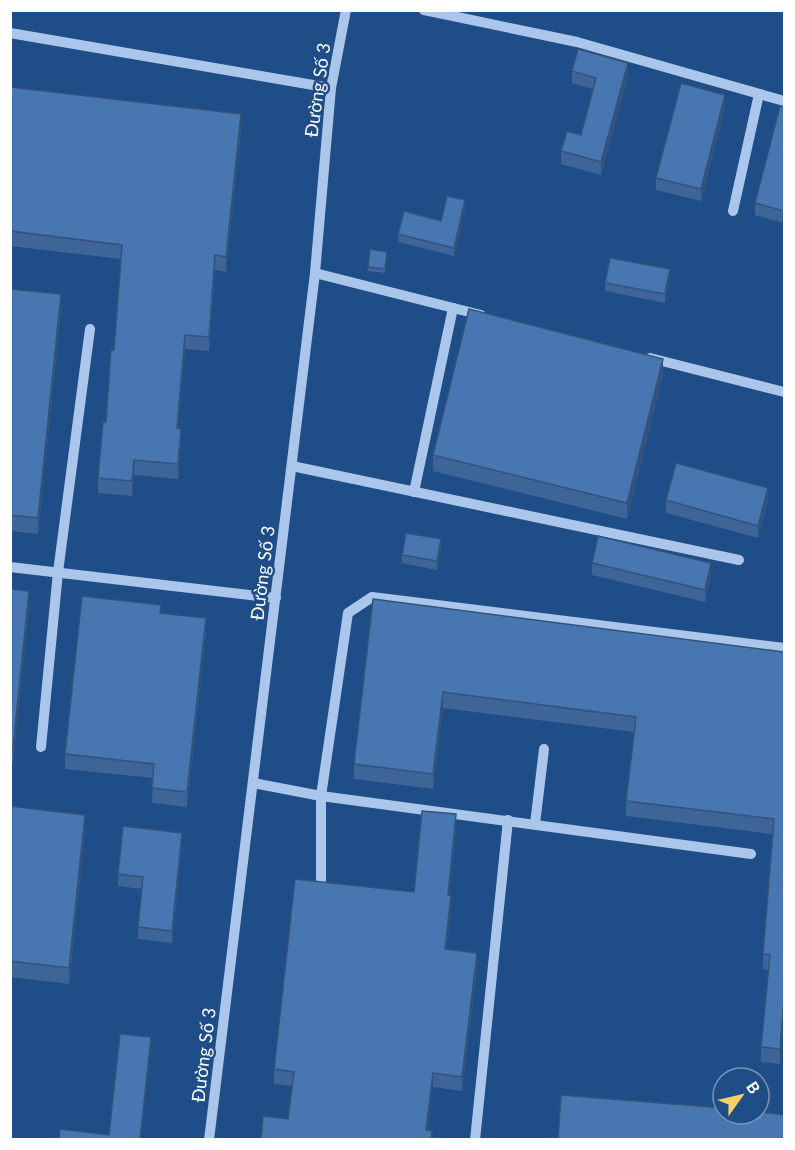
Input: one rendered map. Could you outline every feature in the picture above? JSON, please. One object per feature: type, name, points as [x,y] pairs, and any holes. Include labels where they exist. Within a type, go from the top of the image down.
[{"type":"street","name":"Đường Số 3","points":[[209,1140],[315,273],[331,88],[346,10]]},
{"type":"street","points":[[424,10],[578,42],[784,101]]},
{"type":"street","points":[[10,33],[331,88]]},
{"type":"street","points":[[733,211],[759,94]]},
{"type":"street","points":[[315,273],[488,316]]},
{"type":"street","points":[[414,492],[453,308]]},
{"type":"street","points":[[41,747],[58,572],[90,329]]},
{"type":"street","points":[[636,354],[784,392]]},
{"type":"street","points":[[292,466],[739,560]]},
{"type":"street","points":[[10,567],[276,598]]},
{"type":"street","points":[[321,880],[321,796],[348,613],[372,597],[784,648]]},
{"type":"street","points":[[536,824],[544,749]]},
{"type":"street","points":[[253,783],[321,796],[751,854]]},
{"type":"street","points":[[475,1140],[508,820]]},
{"type":"building","points":[[578,49],[628,63],[601,162],[561,151],[567,131],[581,135],[596,78],[572,71]]},
{"type":"building","points":[[681,83],[725,95],[701,189],[656,178]]},
{"type":"building","points":[[10,87],[241,114],[226,257],[215,255],[209,337],[185,335],[177,428],[181,429],[178,464],[134,460],[132,481],[98,478],[103,422],[106,422],[111,350],[114,350],[122,245],[10,231]]},
{"type":"building","points":[[780,106],[784,107],[784,211],[755,203]]},
{"type":"building","points":[[447,196],[465,200],[454,248],[398,234],[404,211],[441,221]]},
{"type":"building","points":[[370,249],[387,252],[385,269],[368,267]]},
{"type":"building","points":[[610,258],[670,269],[665,294],[605,283]]},
{"type":"building","points":[[10,289],[61,294],[38,518],[10,515]]},
{"type":"building","points":[[469,309],[663,359],[627,503],[433,455]]},
{"type":"building","points":[[676,463],[768,488],[758,526],[666,500]]},
{"type":"building","points":[[406,533],[441,539],[437,561],[402,555]]},
{"type":"building","points":[[598,536],[711,563],[705,590],[592,563]]},
{"type":"building","points":[[10,589],[29,591],[13,747],[10,747]]},
{"type":"building","points":[[82,596],[161,605],[160,613],[206,618],[187,792],[152,788],[154,764],[65,754]]},
{"type":"building","points":[[373,599],[784,652],[784,999],[780,1049],[761,1047],[770,955],[763,954],[774,819],[626,801],[636,717],[443,692],[433,774],[354,764]]},
{"type":"building","points":[[10,806],[85,815],[69,968],[10,961]]},
{"type":"building","points":[[422,811],[456,814],[445,949],[477,953],[462,1077],[433,1073],[426,1130],[432,1131],[431,1137],[450,1140],[261,1140],[263,1116],[288,1119],[294,1072],[274,1069],[295,879],[414,892]]},
{"type":"building","points":[[123,826],[182,833],[172,931],[138,927],[143,877],[118,874]]},
{"type":"building","points":[[120,1034],[151,1037],[140,1140],[59,1140],[60,1129],[109,1135]]},
{"type":"building","points":[[561,1095],[711,1107],[711,1126],[771,1126],[771,1113],[784,1115],[784,1140],[558,1140]]}]
